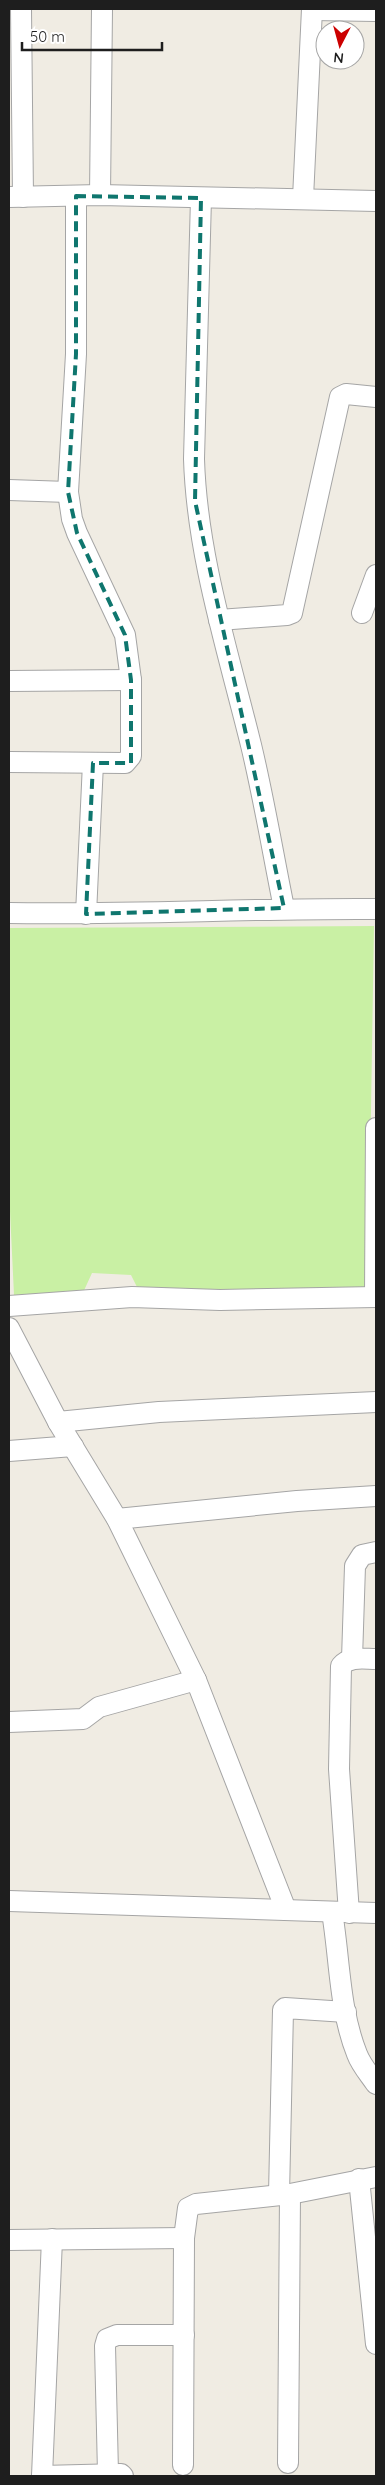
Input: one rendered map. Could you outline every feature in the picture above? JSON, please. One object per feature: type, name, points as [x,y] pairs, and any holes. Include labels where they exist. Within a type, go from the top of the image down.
[{"type":"street","points":[[21,9],[16,197],[100,194],[376,201]]},
{"type":"street","points":[[100,194],[102,9]]},
{"type":"street","points":[[302,198],[312,9],[376,11]]},
{"type":"street","points":[[9,762],[125,763],[130,761],[132,756],[132,680],[125,635],[77,533],[72,519],[68,492],[76,354],[76,196]]},
{"type":"street","points":[[201,198],[194,459],[195,501],[219,620],[252,748],[284,908]]},
{"type":"street","points":[[219,620],[287,615],[292,613],[340,397],[346,394],[376,398]]},
{"type":"street","points":[[9,490],[68,492]]},
{"type":"street","points":[[362,613],[376,576]]},
{"type":"street","points":[[9,681],[132,680]]},
{"type":"street","points":[[86,914],[92,763]]},
{"type":"street","points":[[9,913],[86,914],[284,908],[376,909]]},
{"type":"street","points":[[9,1306],[132,1297],[220,1300],[375,1297],[376,1128]]},
{"type":"street","points":[[9,1328],[58,1422],[117,1519],[196,1680],[286,1910]]},
{"type":"street","points":[[58,1422],[158,1412],[376,1402]]},
{"type":"street","points":[[9,1450],[73,1446]]},
{"type":"street","points":[[117,1519],[297,1501],[376,1496]]},
{"type":"street","points":[[352,1659],[355,1566],[362,1555],[376,1552]]},
{"type":"street","points":[[376,1659],[352,1659],[345,1661],[340,1666],[338,1724],[341,1913],[339,1980],[357,2056],[376,2084]]},
{"type":"street","points":[[9,1722],[83,1719],[99,1706],[196,1680]]},
{"type":"street","points":[[9,1901],[376,1913]]},
{"type":"street","points":[[288,2463],[283,2010],[285,2008],[346,2012]]},
{"type":"street","points":[[183,2465],[184,2238],[188,2208],[196,2204],[285,2194],[368,2178],[376,2344]]},
{"type":"street","points":[[9,2240],[184,2238]]},
{"type":"street","points":[[52,2240],[42,2476],[116,2475],[105,2346],[108,2339],[116,2335],[184,2335]]},
{"type":"highlighted area","points":[[76,196],[201,198],[195,501],[284,908],[86,914],[93,763],[131,763],[131,680],[125,635],[77,533],[68,492],[76,354]]},
{"type":"green space","points":[[374,926],[368,1293],[140,1293],[131,1275],[92,1273],[81,1297],[14,1295],[9,1190],[9,928]]}]
